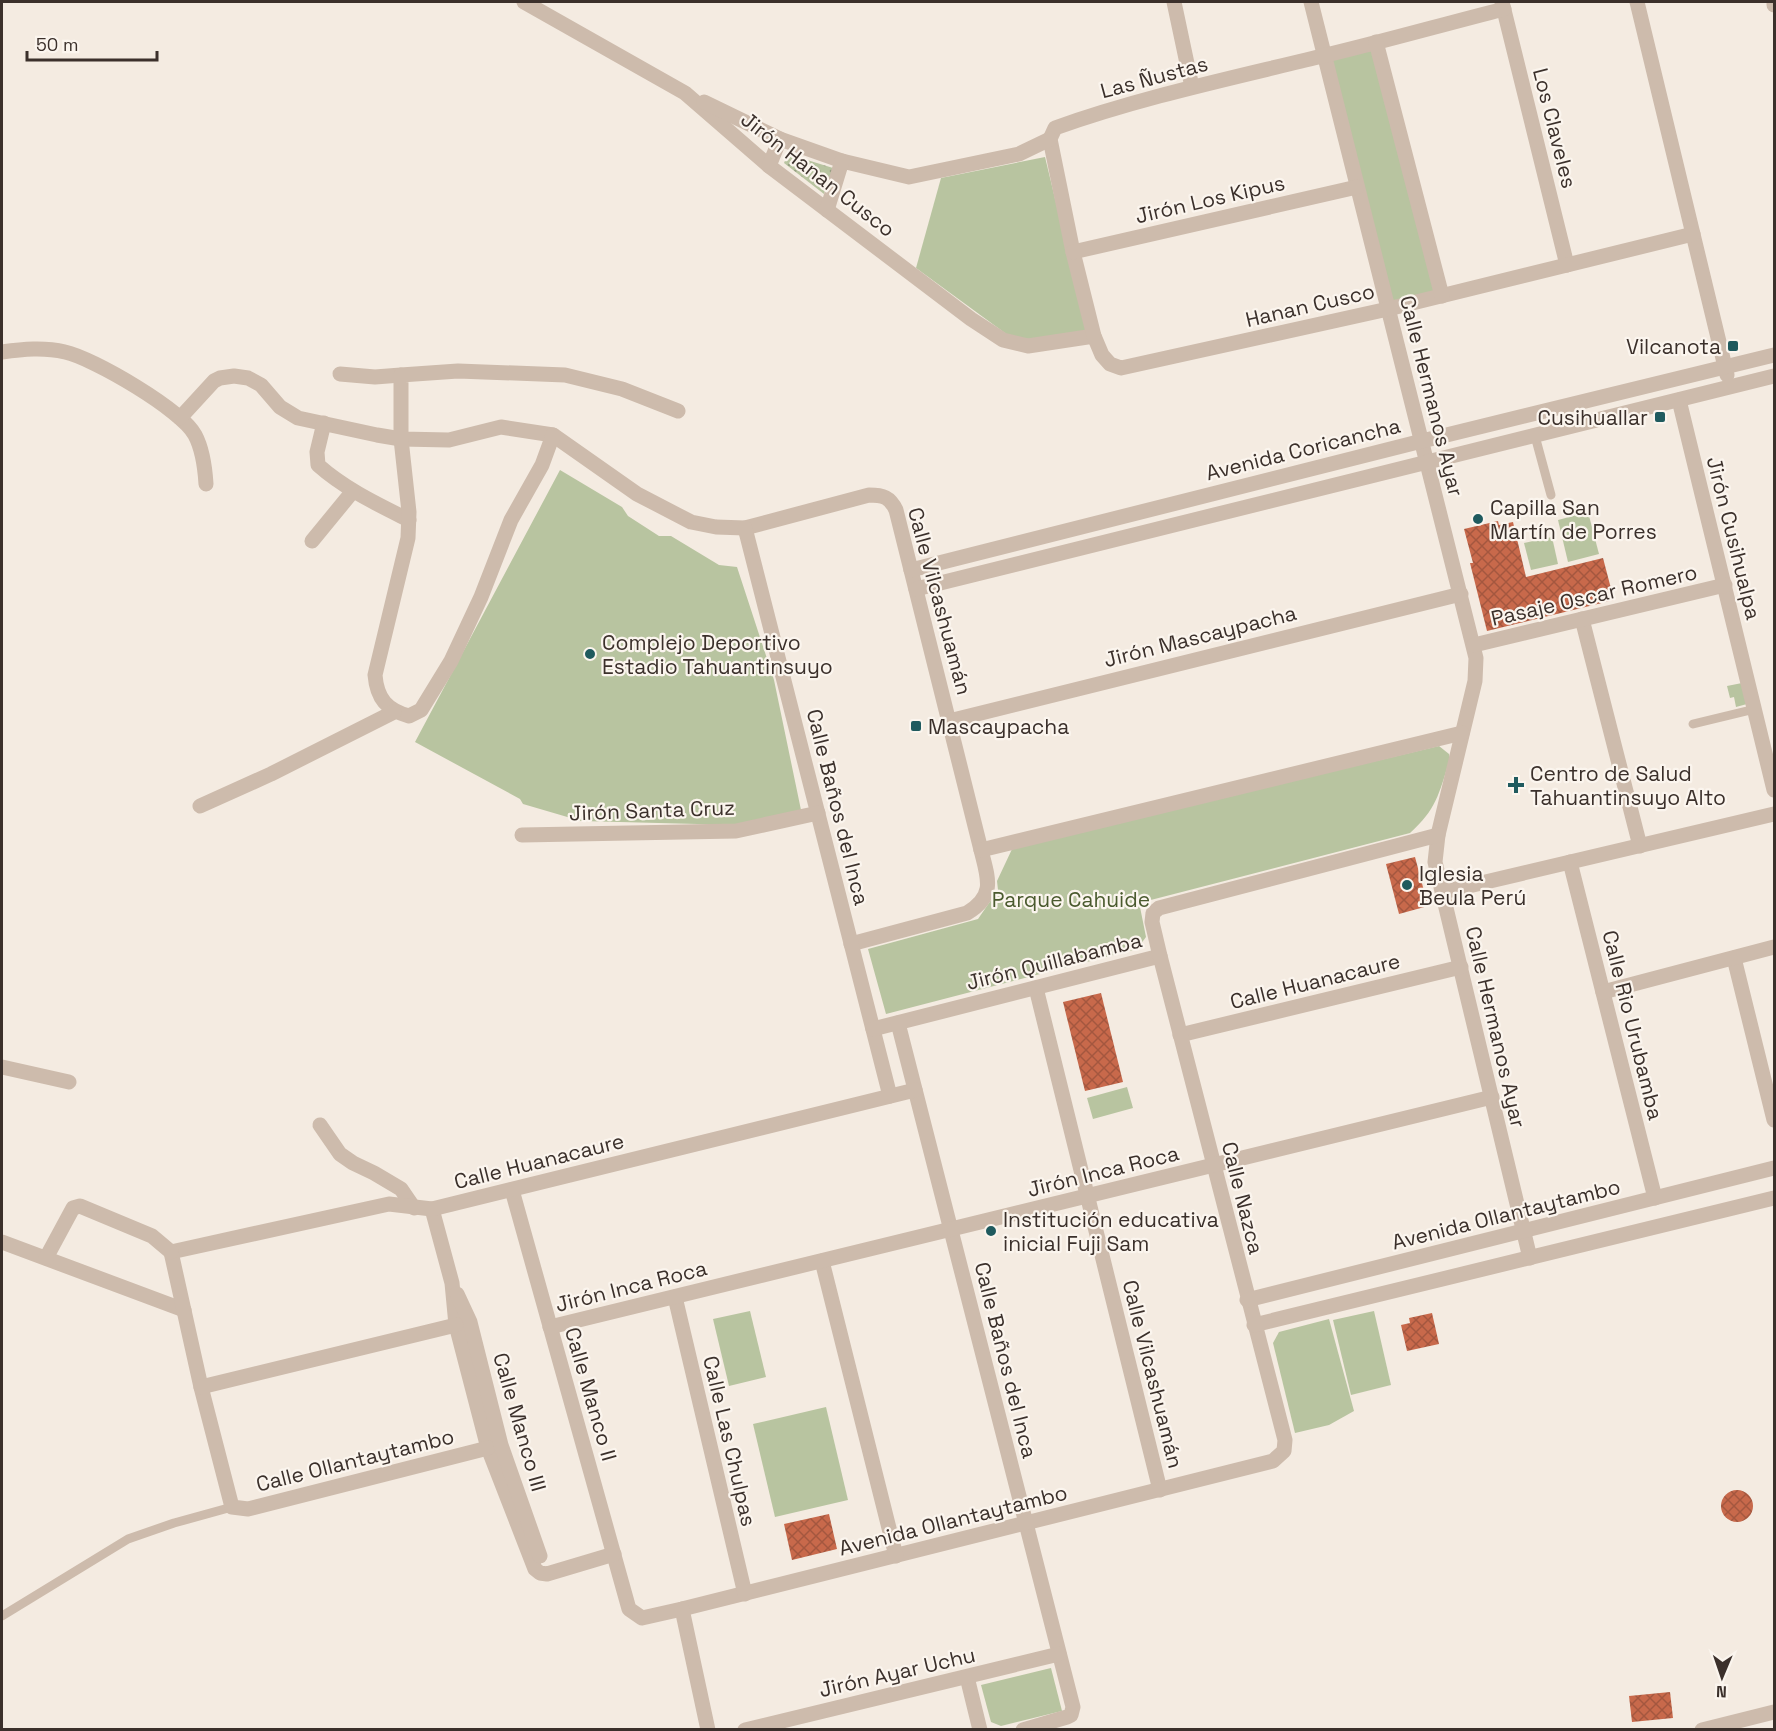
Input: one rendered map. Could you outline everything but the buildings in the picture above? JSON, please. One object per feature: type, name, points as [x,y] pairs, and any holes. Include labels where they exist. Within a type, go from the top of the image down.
[{"type":"street","name":"Jirón Hanan Cusco","points":[[524,2],[685,93],[769,166],[971,319],[1003,340],[1028,346],[1094,336]]},
{"type":"street","points":[[1174,2],[1192,87]]},
{"type":"street","name":"Calle Hermanos Ayar","points":[[1311,2],[1473,645],[1477,670],[1438,835],[1435,862],[1530,1257]]},
{"type":"street","points":[[1637,2],[1730,387]]},
{"type":"street","name":"Las Ñustas","points":[[685,93],[780,139],[842,160],[909,177],[1019,154],[1050,139],[1055,128],[1076,121],[1192,87],[1376,42],[1503,5]]},
{"type":"street","name":"Los Claveles","points":[[1503,5],[1567,265]]},
{"type":"street","points":[[1376,42],[1442,296]]},
{"type":"street","points":[[769,166],[780,139]]},
{"type":"street","points":[[1050,139],[1073,252],[1094,336]]},
{"type":"street","points":[[827,210],[842,160]]},
{"type":"street","name":"Jirón Los Kipus","points":[[1073,252],[1358,187]]},
{"type":"street","name":"Hanan Cusco","points":[[1094,336],[1102,354],[1110,364],[1121,368],[1388,309],[1693,234]]},
{"type":"street","points":[[2,352],[39,348],[68,352],[143,391],[180,418],[195,435],[205,470],[206,484]]},
{"type":"street","name":"Avenida Coricancha","points":[[911,570],[1774,355]]},
{"type":"street","points":[[340,374],[375,377],[458,371],[566,375],[622,389],[678,411]]},
{"type":"street","points":[[401,375],[401,439],[409,520],[408,538],[375,675],[375,684],[382,699],[394,712],[409,716],[421,710],[451,661],[481,597],[511,520],[542,465],[553,435]]},
{"type":"street","points":[[180,418],[214,381],[234,376],[248,378],[261,385],[280,407],[298,418],[401,439],[449,440],[501,427],[553,435],[637,494],[691,522],[716,527],[745,528]]},
{"type":"street","name":"Avenida Coricancha","points":[[916,589],[1774,376]]},
{"type":"street","name":"Jirón Cusihualpa","points":[[1679,400],[1774,790]]},
{"type":"street","points":[[324,423],[317,452],[318,465],[332,478],[353,491],[409,520]]},
{"type":"street","points":[[312,541],[353,491]]},
{"type":"street","name":"Calle Vilcashuamán","points":[[745,528],[869,495],[883,495],[891,500],[896,510],[981,850],[988,879],[988,891],[977,908],[967,913],[851,944]]},
{"type":"street","name":"Calle Baños del Inca","points":[[745,528],[890,1096]]},
{"type":"street","name":"Pasaje Oscar Romero","points":[[1473,645],[1725,585]]},
{"type":"street","name":"Jirón Mascaypacha","points":[[949,721],[1461,594]]},
{"type":"street","points":[[1582,619],[1640,846]]},
{"type":"street","points":[[200,806],[271,774],[394,712]]},
{"type":"street","points":[[981,850],[1462,733]]},
{"type":"street","name":"Jirón Santa Cruz","points":[[522,835],[736,831],[818,813]]},
{"type":"street","points":[[1443,892],[1774,814]]},
{"type":"street","name":"Jirón Quillabamba","points":[[873,1029],[1160,956],[1152,922],[1153,913],[1159,908],[1438,835]]},
{"type":"street","name":"Calle Rio Urubamba","points":[[1570,862],[1655,1198]]},
{"type":"street","points":[[1603,992],[1774,947]]},
{"type":"street","name":"Calle Nazca","points":[[1160,956],[1285,1440],[1284,1451]]},
{"type":"street","points":[[1734,958],[1774,1120]]},
{"type":"street","name":"Calle Huanacaure","points":[[1180,1035],[1461,967]]},
{"type":"street","name":"Calle Vilcashuamán","points":[[1036,988],[1160,1491]]},
{"type":"street","name":"Calle Baños del Inca","points":[[898,1023],[1072,1707],[1071,1715],[1067,1718],[1023,1730]]},
{"type":"street","points":[[2,1067],[69,1082]]},
{"type":"street","name":"Calle Huanacaure","points":[[171,1252],[389,1204],[432,1209],[915,1090]]},
{"type":"street","name":"Jirón Inca Roca","points":[[550,1327],[1492,1097]]},
{"type":"street","points":[[320,1125],[340,1154],[401,1189],[414,1208]]},
{"type":"street","name":"Avenida Ollantaytambo","points":[[1247,1300],[1774,1168]]},
{"type":"street","name":"Calle Manco II","points":[[512,1190],[629,1609]]},
{"type":"street","points":[[1254,1325],[1774,1198]]},
{"type":"street","points":[[46,1258],[73,1208],[80,1206],[152,1236],[171,1252],[201,1387],[232,1507]]},
{"type":"street","name":"Calle Manco III","points":[[432,1209],[452,1283],[470,1322],[501,1445],[541,1571]]},
{"type":"street","points":[[2,1242],[184,1310]]},
{"type":"street","points":[[822,1261],[896,1556]]},
{"type":"street","name":"Calle Manco III","points":[[452,1283],[456,1325],[488,1448],[541,1571]]},
{"type":"street","name":"Calle Las Chulpas","points":[[675,1297],[745,1594]]},
{"type":"street","points":[[201,1387],[456,1325]]},
{"type":"street","name":"Calle Ollantaytambo","points":[[232,1507],[248,1509],[488,1448]]},
{"type":"street","name":"Avenida Ollantaytambo","points":[[629,1609],[642,1618],[745,1594],[1160,1491],[1273,1461],[1284,1451]]},
{"type":"street","points":[[541,1571],[614,1554]]},
{"type":"street","points":[[682,1609],[708,1730]]},
{"type":"street","name":"Jirón Ayar Uchu","points":[[745,1730],[1059,1654]]},
{"type":"street","points":[[967,1677],[980,1730]]},
{"type":"street","points":[[1702,1730],[1774,1712]]},
{"type":"lane","points":[[1535,436],[1551,495]]},
{"type":"lane","points":[[1693,724],[1755,709]]},
{"type":"lane","points":[[2,1616],[128,1539],[232,1507]]},
{"type":"green space","points":[[1373,50],[1435,291],[1392,302],[1330,61]]},
{"type":"green space","points":[[788,154],[833,168],[824,194],[784,163]]},
{"type":"green space","points":[[1045,157],[1087,331],[1022,340],[1009,336],[916,268],[941,178]]},
{"type":"green space","name":"Complejo Deportivo Estadio Tahuantinsuyo","points":[[560,470],[622,507],[628,516],[659,536],[671,536],[719,565],[737,567],[774,680],[801,810],[736,825],[581,821],[523,804],[520,799],[415,742]]},
{"type":"green space","points":[[1588,512],[1599,554],[1568,562],[1558,520]]},
{"type":"green space","points":[[1552,537],[1558,564],[1531,570],[1524,543]]},
{"type":"green space","points":[[1742,683],[1747,704],[1736,707],[1734,697],[1730,698],[1727,686]]},
{"type":"green space","name":"Parque Cahuide","points":[[1439,746],[1449,754],[1450,759],[1443,782],[1432,808],[1410,833],[1143,902],[1140,907],[1146,937],[1137,949],[886,1014],[868,949],[978,919],[998,890],[997,881],[1013,847]]},
{"type":"green space","points":[[1127,1087],[1133,1108],[1093,1119],[1087,1098]]},
{"type":"green space","points":[[750,1311],[766,1377],[729,1386],[713,1319]]},
{"type":"green space","points":[[1374,1311],[1391,1385],[1351,1395],[1333,1320]]},
{"type":"green space","points":[[1329,1319],[1354,1411],[1329,1425],[1295,1433],[1273,1343],[1279,1332]]},
{"type":"green space","points":[[826,1407],[848,1500],[775,1517],[753,1424]]},
{"type":"green space","points":[[1051,1668],[1062,1711],[1001,1726],[991,1722],[981,1685]]},
{"type":"place","name":"Vilcanota","points":[[1733,346]]},
{"type":"place","name":"Cusihuallar","points":[[1660,417]]},
{"type":"place","name":"Capilla San Martín de Porres","points":[[1478,519]]},
{"type":"place","name":"Complejo Deportivo Estadio Tahuantinsuyo","points":[[590,654]]},
{"type":"place","name":"Mascaypacha","points":[[916,726]]},
{"type":"place","name":"Centro de Salud Tahuantinsuyo Alto","points":[[1516,785]]},
{"type":"place","name":"Iglesia Beula Perú","points":[[1407,885]]},
{"type":"place","name":"Institución educativa inicial Fuji Sam","points":[[991,1231]]}]
